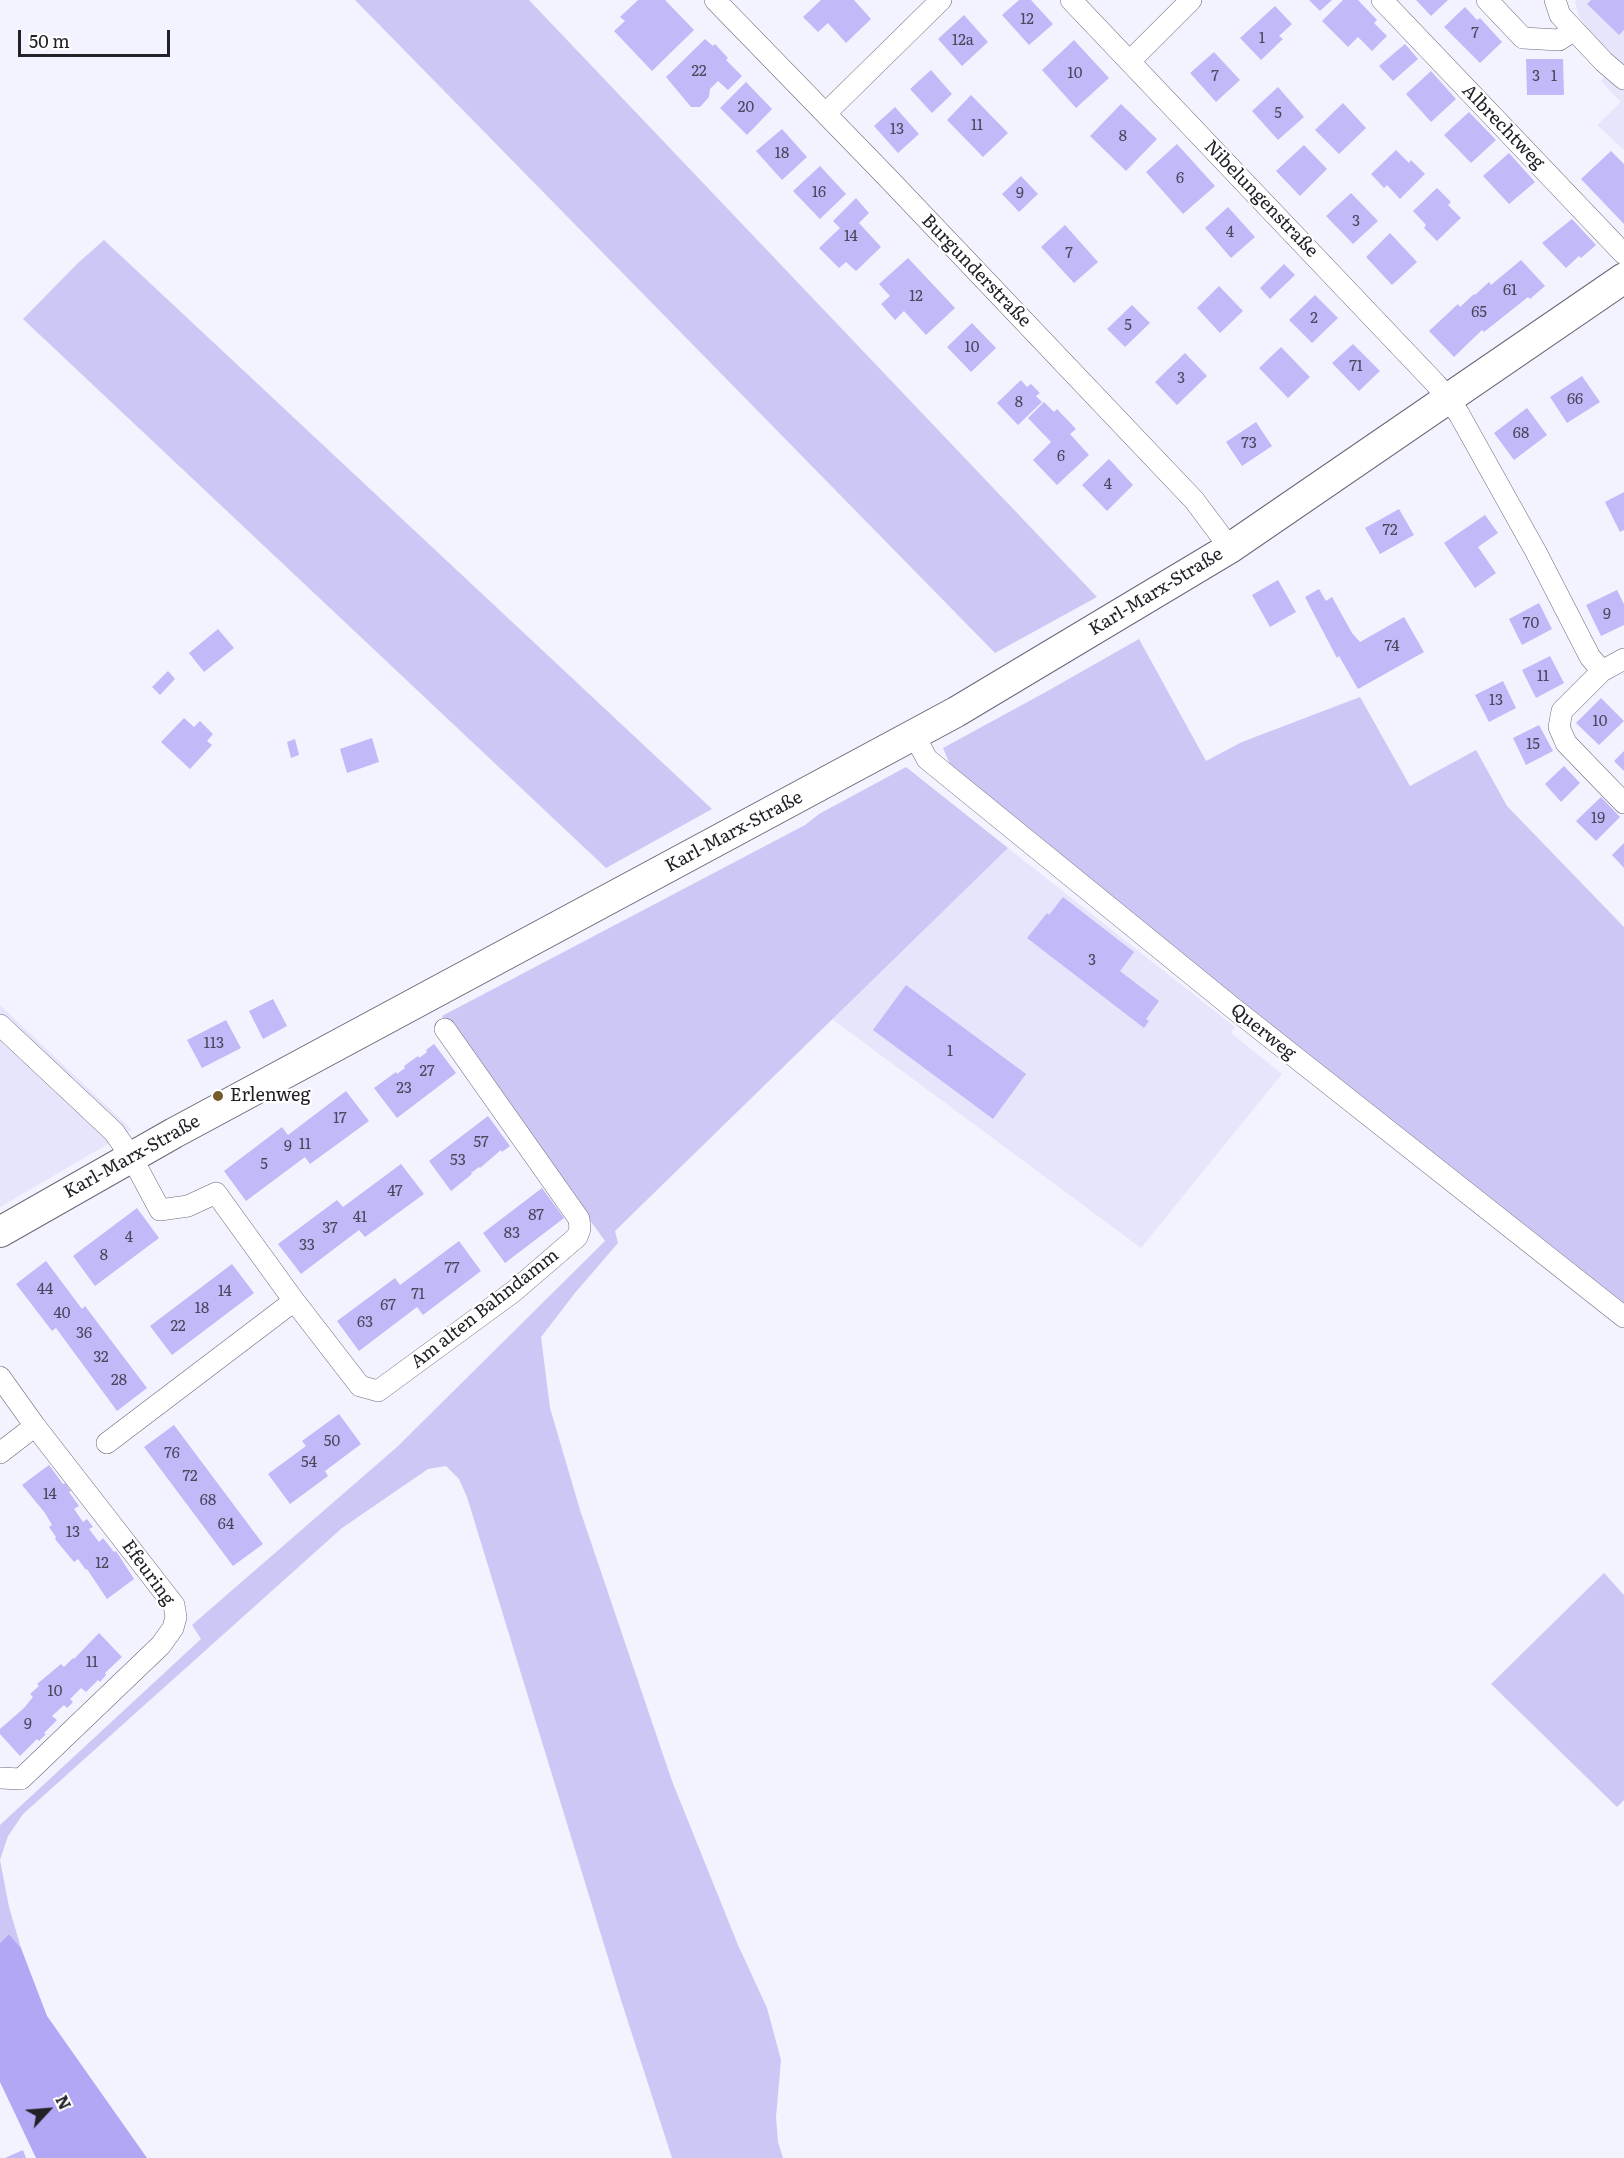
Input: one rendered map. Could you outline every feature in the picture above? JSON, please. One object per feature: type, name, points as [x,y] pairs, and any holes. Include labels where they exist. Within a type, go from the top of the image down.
[{"type":"main road","name":"Karl-Marx-Straße","points":[[0,1232],[209,1114],[914,735],[1161,591],[1230,548],[1449,400],[1624,278]]},
{"type":"street","name":"Burgunderstraße","points":[[715,0],[1194,500],[1230,548]]},
{"type":"street","points":[[826,114],[941,0]]},
{"type":"street","name":"Nibelungenstraße","points":[[1071,0],[1426,373],[1449,400]]},
{"type":"street","points":[[1130,61],[1191,0]]},
{"type":"street","name":"Albrechtweg","points":[[1382,0],[1624,254]]},
{"type":"street","points":[[1487,0],[1523,38],[1559,40],[1574,30]]},
{"type":"street","points":[[1555,0],[1560,15],[1604,62],[1624,79]]},
{"type":"street","points":[[1449,400],[1536,552],[1590,657],[1602,671]]},
{"type":"street","points":[[1624,659],[1602,671],[1562,711],[1558,727],[1566,743],[1624,803]]},
{"type":"street","name":"Querweg","points":[[914,735],[927,759],[1251,1023],[1624,1317]]},
{"type":"street","points":[[0,1025],[114,1132],[132,1158]]},
{"type":"street","name":"Am alten Bahndamm","points":[[132,1158],[160,1210],[188,1206],[216,1193],[294,1301],[360,1386],[378,1391],[513,1292],[577,1237],[580,1229],[579,1219],[445,1029]]},
{"type":"street","points":[[107,1443],[294,1301]]},
{"type":"street","points":[[0,1377],[35,1426],[0,1453]]},
{"type":"street","name":"Efeuring","points":[[0,1778],[21,1779],[161,1645],[173,1628],[176,1617],[174,1605],[35,1426]]},
{"type":"shaded area","points":[[355,0],[529,0],[1097,597],[995,653]]},
{"type":"shaded area","points":[[1575,0],[1624,0],[1624,150],[1597,125],[1621,102],[1601,81],[1616,62],[1592,36],[1578,14]]},
{"type":"shaded area","points":[[104,240],[712,809],[606,868],[23,319]]},
{"type":"shaded area","points":[[1139,639],[1206,761],[1242,742],[1360,697],[1410,786],[1476,750],[1507,806],[1624,927],[1624,1305],[1048,850],[1029,828],[951,767],[943,748]]},
{"type":"shaded area","points":[[906,767],[1008,848],[615,1231],[618,1243],[541,1337],[550,1408],[580,1510],[672,1781],[738,1945],[767,2008],[781,2060],[776,2117],[778,2142],[783,2158],[672,2158],[621,2000],[467,1497],[459,1479],[446,1466],[428,1469],[342,1528],[23,1814],[8,1836],[0,1860],[0,1825],[201,1639],[192,1625],[397,1447],[605,1241],[442,1016],[805,825],[819,814]]},
{"type":"shaded area","points":[[1008,848],[1235,1027],[1231,1033],[1282,1074],[1141,1248],[832,1019]]},
{"type":"shaded area","points":[[0,1005],[132,1130],[0,1207]]},
{"type":"shaded area","points":[[1604,1573],[1624,1595],[1624,1800],[1617,1807],[1491,1684]]},
{"type":"shaded area","points":[[0,1860],[9,1907],[21,1948],[9,1934],[0,1943]]},
{"type":"shaded area","points":[[9,1934],[21,1948],[47,2016],[147,2158],[36,2158],[0,2082],[0,1943]]},
{"type":"building","points":[[638,0],[665,0],[694,30],[652,71],[614,31],[625,21],[620,17]]},
{"type":"building","points":[[821,0],[854,0],[871,19],[846,43],[828,23],[818,32],[803,17]]},
{"type":"building","points":[[1019,0],[1031,0],[1053,24],[1029,45],[1002,15]]},
{"type":"building","points":[[1309,0],[1332,0],[1320,11]]},
{"type":"building","points":[[1343,0],[1358,0],[1377,20],[1374,23],[1387,36],[1372,51],[1358,37],[1348,47],[1322,21]]},
{"type":"building","points":[[1416,0],[1448,0],[1431,16]]},
{"type":"building","points":[[1591,0],[1624,0],[1624,30],[1619,35],[1587,4]]},
{"type":"building","points":[[1275,6],[1292,24],[1279,36],[1283,39],[1261,60],[1240,38]]},
{"type":"building","points":[[1465,7],[1477,20],[1480,18],[1502,42],[1480,63],[1444,27]]},
{"type":"building","points":[[964,15],[988,42],[962,66],[938,39]]},
{"type":"building","points":[[705,39],[713,46],[715,44],[728,58],[726,60],[742,76],[728,90],[718,81],[710,89],[709,97],[700,107],[691,107],[666,77]]},
{"type":"building","points":[[1074,40],[1109,78],[1076,108],[1042,70]]},
{"type":"building","points":[[1405,44],[1418,59],[1393,81],[1379,66]]},
{"type":"building","points":[[1214,52],[1240,80],[1216,102],[1190,73]]},
{"type":"building","points":[[1526,59],[1563,59],[1564,95],[1527,95]]},
{"type":"building","points":[[931,70],[952,94],[932,113],[910,89]]},
{"type":"building","points":[[1431,71],[1456,99],[1431,122],[1406,94]]},
{"type":"building","points":[[746,82],[772,109],[747,135],[720,108]]},
{"type":"building","points":[[1278,87],[1304,117],[1278,140],[1252,111]]},
{"type":"building","points":[[971,95],[1008,133],[983,157],[947,120]]},
{"type":"building","points":[[1343,103],[1366,128],[1339,154],[1315,130]]},
{"type":"building","points":[[1121,104],[1157,139],[1126,171],[1090,136]]},
{"type":"building","points":[[895,107],[919,134],[898,153],[874,126]]},
{"type":"building","points":[[1469,112],[1496,140],[1471,163],[1444,135]]},
{"type":"building","points":[[782,129],[807,157],[782,180],[756,151]]},
{"type":"building","points":[[1177,144],[1215,186],[1183,214],[1146,172]]},
{"type":"building","points":[[1304,145],[1327,169],[1300,196],[1276,171]]},
{"type":"building","points":[[1396,150],[1409,163],[1411,160],[1425,174],[1400,199],[1387,185],[1384,188],[1371,174]]},
{"type":"building","points":[[1611,151],[1624,164],[1624,224],[1581,179]]},
{"type":"building","points":[[1509,153],[1535,182],[1509,204],[1483,176]]},
{"type":"building","points":[[820,166],[846,194],[820,219],[793,191]]},
{"type":"building","points":[[1021,176],[1038,194],[1019,212],[1002,194]]},
{"type":"building","points":[[1437,188],[1451,202],[1448,205],[1461,218],[1437,241],[1424,228],[1426,225],[1413,211]]},
{"type":"building","points":[[1351,193],[1378,221],[1353,244],[1326,216]]},
{"type":"building","points":[[856,198],[869,213],[859,223],[881,247],[856,271],[846,262],[839,268],[819,248],[840,228],[833,221]]},
{"type":"building","points":[[1228,207],[1255,237],[1231,258],[1205,228]]},
{"type":"building","points":[[1572,219],[1596,245],[1566,268],[1542,243]]},
{"type":"building","points":[[1065,225],[1098,262],[1074,283],[1041,247]]},
{"type":"building","points":[[1390,233],[1417,262],[1392,285],[1366,257]]},
{"type":"building","points":[[908,258],[955,308],[926,335],[904,311],[895,320],[881,304],[890,296],[879,284]]},
{"type":"building","points":[[1521,260],[1545,286],[1484,332],[1482,330],[1454,357],[1429,331],[1458,304],[1460,307],[1489,282],[1491,285]]},
{"type":"building","points":[[1284,264],[1295,275],[1270,299],[1260,288]]},
{"type":"building","points":[[1219,286],[1243,311],[1220,333],[1197,308]]},
{"type":"building","points":[[1315,295],[1338,318],[1312,343],[1289,320]]},
{"type":"building","points":[[1132,305],[1150,323],[1125,347],[1107,329]]},
{"type":"building","points":[[972,323],[996,348],[971,372],[947,347]]},
{"type":"building","points":[[1353,344],[1380,371],[1359,391],[1332,363]]},
{"type":"building","points":[[1281,347],[1310,377],[1288,398],[1259,368]]},
{"type":"building","points":[[1185,353],[1207,376],[1177,405],[1155,382]]},
{"type":"building","points":[[1582,376],[1600,402],[1567,423],[1550,397]]},
{"type":"building","points":[[1021,380],[1027,387],[1031,384],[1040,393],[1036,396],[1042,402],[1018,425],[997,403]]},
{"type":"building","points":[[1044,402],[1054,412],[1057,409],[1076,429],[1070,434],[1089,455],[1057,485],[1033,460],[1051,442],[1028,418]]},
{"type":"building","points":[[1527,408],[1547,435],[1514,460],[1494,433]]},
{"type":"building","points":[[1256,422],[1272,446],[1242,466],[1226,442]]},
{"type":"building","points":[[1109,459],[1133,485],[1107,511],[1082,485]]},
{"type":"building","points":[[1624,492],[1624,530],[1620,532],[1605,502]]},
{"type":"building","points":[[1399,509],[1414,535],[1380,554],[1365,528]]},
{"type":"building","points":[[1485,515],[1498,533],[1478,547],[1496,573],[1475,588],[1444,543]]},
{"type":"building","points":[[1278,580],[1296,612],[1270,627],[1252,595]]},
{"type":"building","points":[[1319,589],[1326,601],[1332,597],[1352,633],[1360,642],[1404,617],[1424,652],[1358,689],[1339,656],[1337,658],[1305,597]]},
{"type":"building","points":[[1617,590],[1624,604],[1624,625],[1601,636],[1586,605]]},
{"type":"building","points":[[1539,603],[1552,629],[1522,645],[1509,619]]},
{"type":"building","points":[[218,629],[234,648],[204,672],[189,653]]},
{"type":"building","points":[[1550,656],[1564,683],[1536,698],[1522,670]]},
{"type":"building","points":[[168,671],[175,679],[160,695],[152,687]]},
{"type":"building","points":[[1503,681],[1516,708],[1489,722],[1475,695]]},
{"type":"building","points":[[1601,698],[1624,721],[1599,745],[1576,723]]},
{"type":"building","points":[[184,718],[194,727],[200,721],[213,734],[207,741],[212,745],[190,769],[161,742]]},
{"type":"building","points":[[1539,725],[1553,751],[1526,765],[1513,738]]},
{"type":"building","points":[[372,738],[379,762],[347,773],[340,749]]},
{"type":"building","points":[[295,739],[299,755],[291,758],[287,742]]},
{"type":"building","points":[[1624,751],[1624,771],[1614,761]]},
{"type":"building","points":[[1564,766],[1580,783],[1561,802],[1545,784]]},
{"type":"building","points":[[1601,797],[1620,817],[1596,841],[1576,821]]},
{"type":"building","points":[[1624,843],[1624,868],[1612,855]]},
{"type":"building","points":[[1063,897],[1134,952],[1120,971],[1159,1001],[1146,1019],[1149,1021],[1144,1028],[1027,938]]},
{"type":"building","points":[[906,985],[1026,1074],[993,1119],[873,1030]]},
{"type":"building","points":[[273,999],[287,1026],[263,1039],[249,1011]]},
{"type":"building","points":[[226,1020],[241,1048],[202,1068],[187,1040]]},
{"type":"building","points":[[434,1044],[456,1073],[397,1118],[374,1088],[396,1072],[397,1074],[418,1056],[419,1058]]},
{"type":"building","points":[[346,1091],[369,1121],[310,1164],[305,1157],[246,1201],[224,1171],[282,1127],[288,1135]]},
{"type":"building","points":[[488,1116],[510,1146],[502,1152],[501,1150],[451,1191],[429,1161]]},
{"type":"building","points":[[401,1164],[424,1194],[365,1237],[359,1230],[301,1274],[278,1244],[337,1200],[343,1207]]},
{"type":"building","points":[[542,1188],[564,1218],[505,1263],[483,1233]]},
{"type":"building","points":[[137,1208],[159,1238],[95,1286],[73,1256]]},
{"type":"building","points":[[459,1241],[481,1271],[423,1315],[417,1307],[359,1351],[337,1321],[395,1278],[400,1285]]},
{"type":"building","points":[[46,1261],[82,1309],[85,1306],[147,1388],[117,1411],[56,1328],[52,1331],[16,1284]]},
{"type":"building","points":[[232,1264],[254,1293],[172,1355],[150,1326]]},
{"type":"building","points":[[339,1414],[361,1444],[325,1471],[328,1476],[290,1504],[268,1474],[306,1446],[302,1441]]},
{"type":"building","points":[[174,1425],[263,1544],[233,1566],[144,1447]]},
{"type":"building","points":[[49,1465],[71,1491],[69,1492],[79,1506],[74,1509],[83,1522],[87,1519],[93,1527],[89,1529],[99,1542],[103,1538],[114,1552],[116,1551],[134,1579],[107,1599],[87,1569],[78,1559],[74,1562],[55,1539],[49,1527],[52,1525],[45,1513],[22,1485]]},
{"type":"building","points":[[99,1633],[122,1657],[105,1673],[106,1675],[100,1682],[98,1680],[86,1692],[81,1688],[70,1699],[73,1702],[67,1708],[64,1705],[52,1716],[57,1720],[44,1733],[46,1734],[39,1741],[37,1739],[20,1756],[0,1734],[0,1729],[24,1708],[33,1697],[30,1694],[39,1686],[37,1684],[61,1664],[64,1667],[74,1659]]},
{"type":"building","points":[[23,2150],[26,2158],[5,2158]]},
{"type":"place","name":"Erlenweg","points":[[218,1096]]}]
